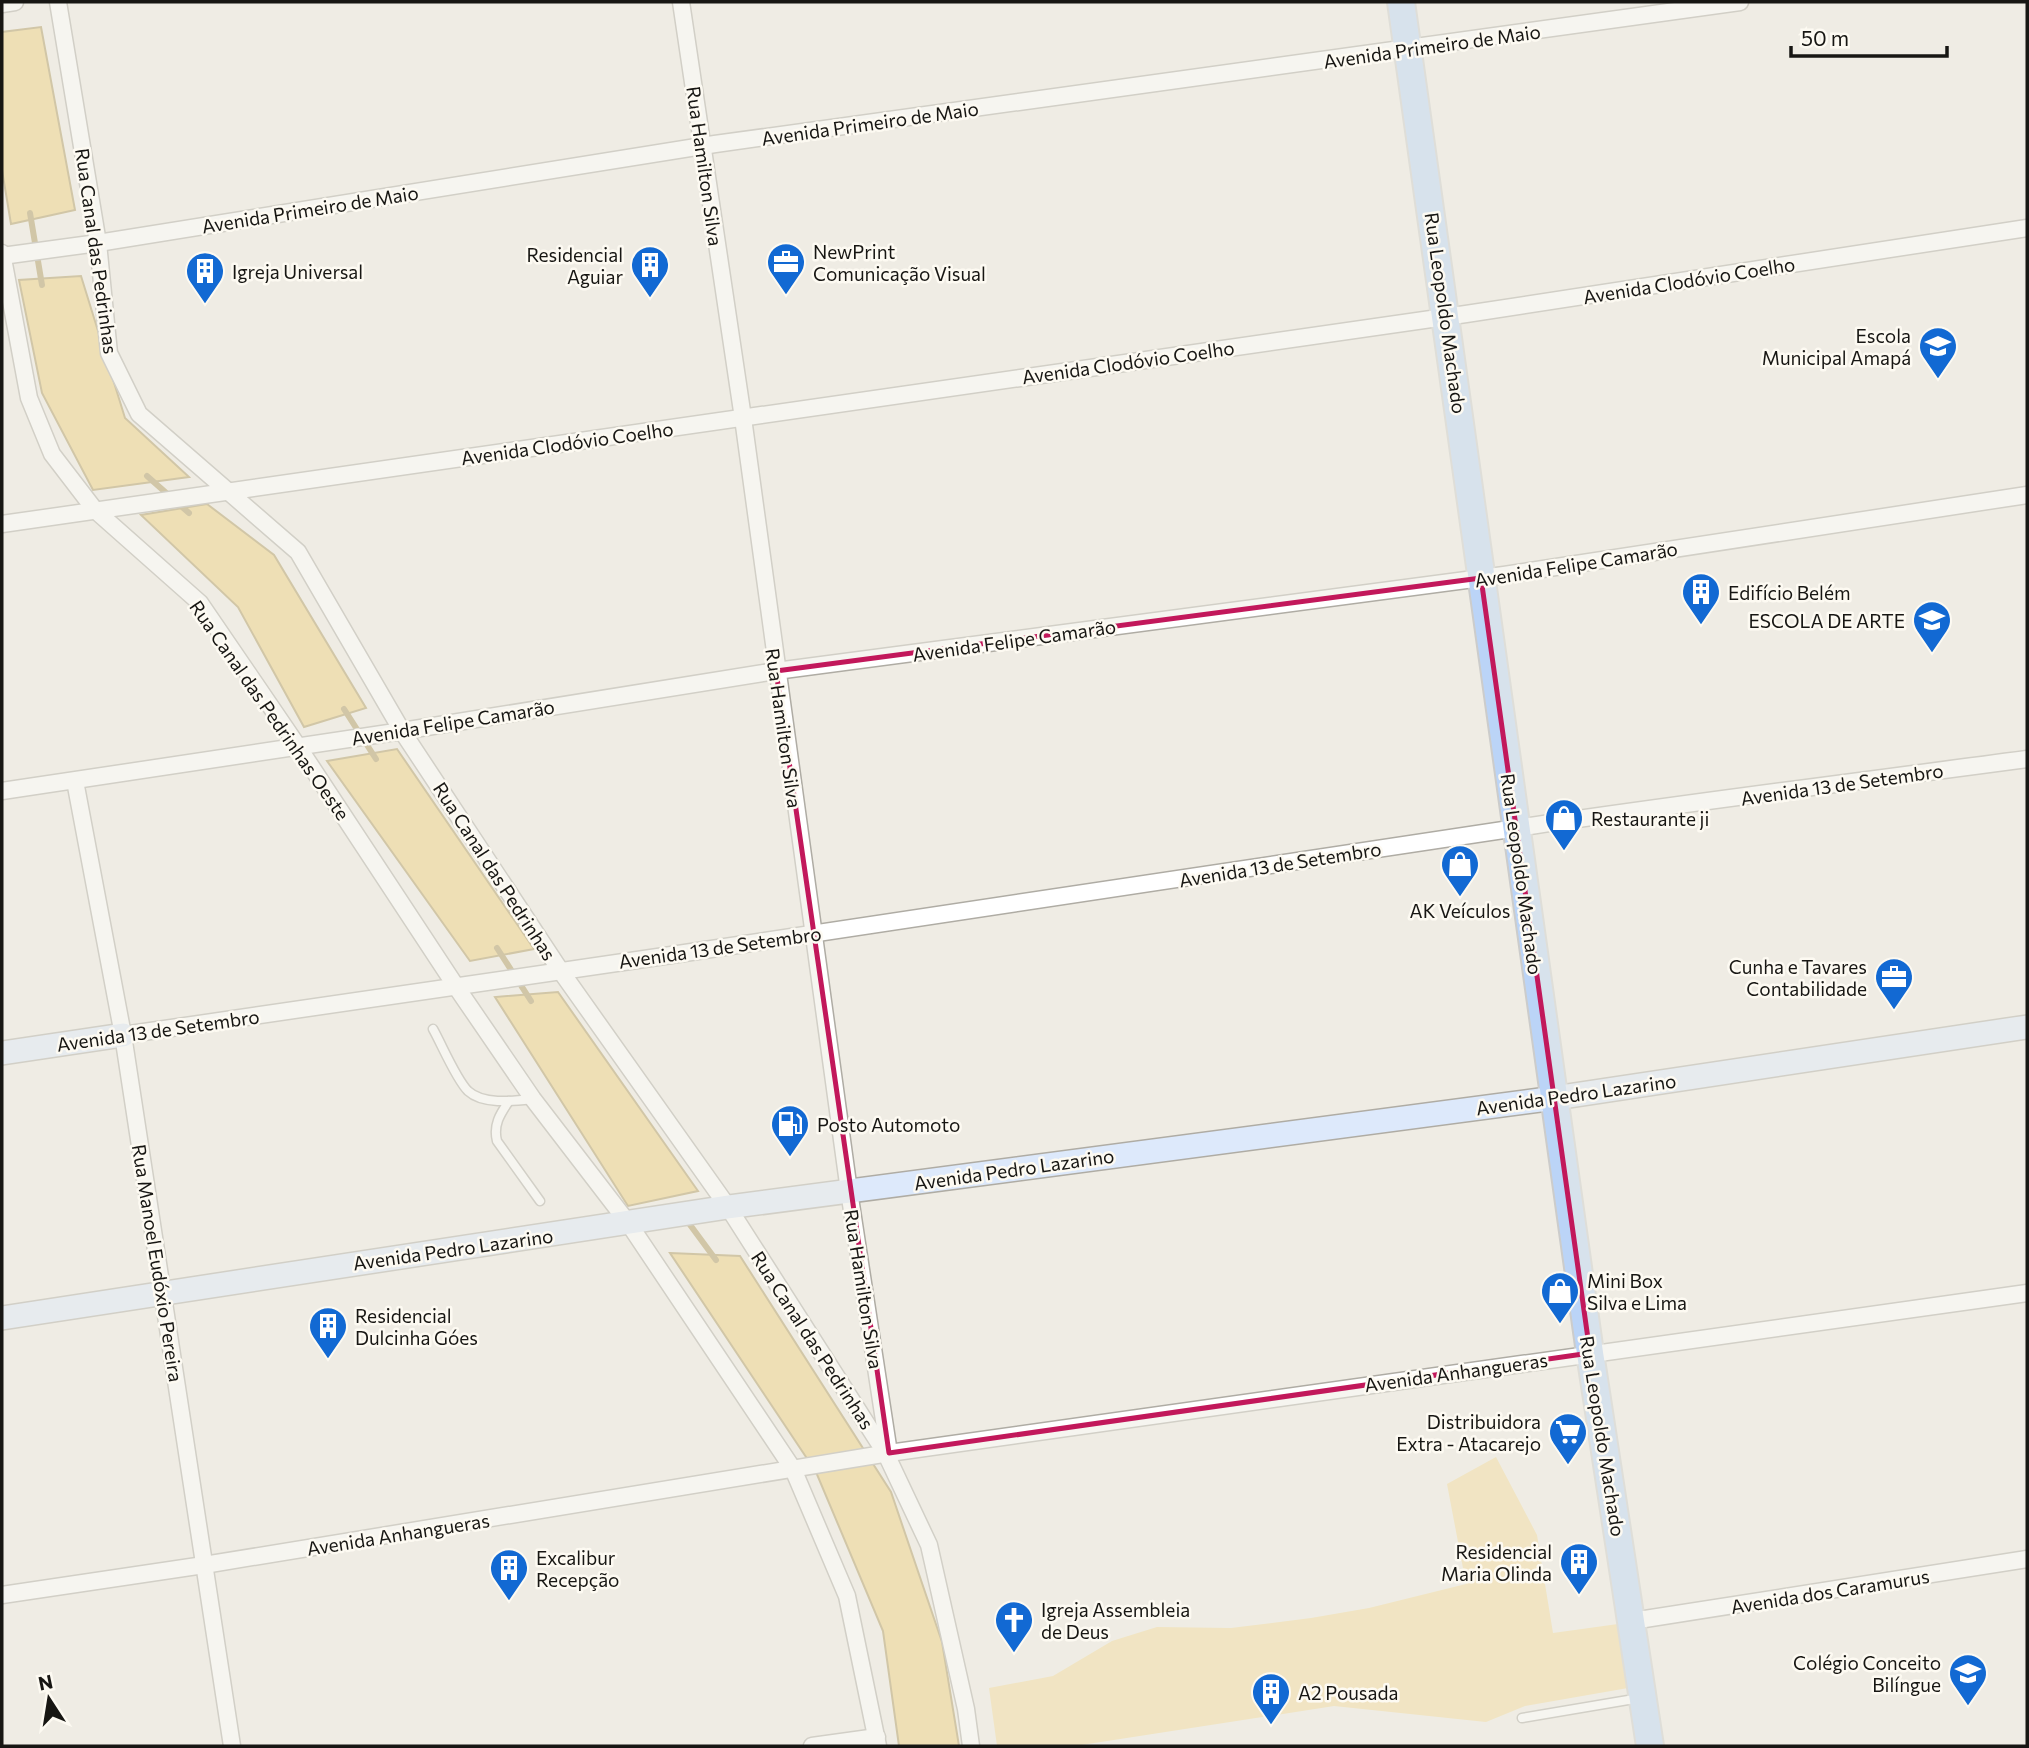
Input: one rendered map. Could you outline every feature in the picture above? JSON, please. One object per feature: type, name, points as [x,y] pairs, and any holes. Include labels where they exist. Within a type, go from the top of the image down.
[{"type":"main road","name":"Rua Leopoldo Machado","points":[[1401,2],[1447,316],[1515,828],[1590,1353],[1650,1746]]},
{"type":"main road","name":"Avenida Pedro Lazarino","points":[[2,1318],[728,1207],[1555,1098],[2027,1027]]},
{"type":"main road","name":"Avenida 13 de Setembro","points":[[2,1053],[123,1035]]},
{"type":"street","points":[[2,4],[15,2]]},
{"type":"street","name":"Rua Canal das Pedrinhas","points":[[58,2],[97,243],[109,353],[139,414],[298,552],[402,731],[560,970],[728,1207],[883,1455],[929,1545],[966,1709],[971,1746]]},
{"type":"street","name":"Rua Hamilton Silva","points":[[681,2],[743,418],[883,1455]]},
{"type":"street","name":"Avenida Primeiro de Maio","points":[[2,255],[97,243],[702,146],[1740,2]]},
{"type":"street","name":"Avenida Clodóvio Coelho","points":[[103,509],[1447,316],[2027,228]]},
{"type":"street","name":"Rua Canal das Pedrinhas Oeste","points":[[2,255],[29,398],[52,454],[103,509],[200,603],[304,744],[457,988]]},
{"type":"street","name":"Avenida Felipe Camarão","points":[[2,791],[776,671],[1481,578],[2027,495]]},
{"type":"street","points":[[2,524],[103,509]]},
{"type":"street","name":"Avenida 13 de Setembro","points":[[123,1035],[457,988],[560,970],[1515,828],[2027,759]]},
{"type":"street","name":"Rua Manoel Eudóxio Pereira","points":[[75,781],[123,1035],[232,1746]]},
{"type":"street","points":[[457,988],[533,1099],[629,1224],[798,1468],[847,1596],[878,1742],[813,1746]]},
{"type":"street","name":"Avenida Anhangueras","points":[[2,1595],[883,1455],[2027,1293]]},
{"type":"street","name":"Avenida dos Caramurus","points":[[1632,1621],[2027,1559]]},
{"type":"lane","points":[[433,1029],[469,1092],[484,1098],[509,1101],[533,1099]]},
{"type":"lane","points":[[509,1101],[498,1118],[494,1131],[497,1141],[540,1201]]},
{"type":"lane","points":[[1522,1718],[1643,1698]]},
{"type":"highlighted area","points":[[1481,578],[1590,1353],[889,1453],[776,671]]},
{"type":"shaded area","points":[[41,27],[75,210],[11,224],[2,170],[2,32]]},
{"type":"shaded area","points":[[81,276],[125,418],[189,477],[93,490],[42,393],[19,280]]},
{"type":"shaded area","points":[[207,504],[274,555],[366,708],[304,727],[238,607],[141,515]]},
{"type":"shaded area","points":[[397,749],[534,949],[470,961],[327,761]]},
{"type":"shaded area","points":[[558,992],[698,1191],[628,1206],[495,997]]},
{"type":"shaded area","points":[[670,1253],[740,1256],[891,1492],[942,1642],[959,1746],[899,1746],[883,1631],[816,1472]]},
{"type":"shaded area","points":[[1496,1457],[1537,1535],[1553,1633],[1618,1624],[1628,1688],[1525,1706],[1486,1722],[1334,1706],[1075,1746],[997,1746],[989,1688],[1053,1676],[1112,1641],[1157,1627],[1231,1628],[1311,1618],[1369,1608],[1466,1584],[1447,1484]]},
{"type":"waterway","points":[[30,213],[42,285]]},
{"type":"waterway","points":[[147,476],[189,513]]},
{"type":"waterway","points":[[344,709],[376,759]]},
{"type":"waterway","points":[[497,948],[531,1001]]},
{"type":"waterway","points":[[685,1218],[716,1260]]},
{"type":"place","name":"NewPrint Comunicação Visual","points":[[786,296]]},
{"type":"place","name":"Residencial Aguiar","points":[[650,299]]},
{"type":"place","name":"Igreja Universal","points":[[205,305]]},
{"type":"place","name":"Escola Municipal Amapá","points":[[1938,380]]},
{"type":"place","name":"Edifício Belém","points":[[1701,626]]},
{"type":"place","name":"ESCOLA DE ARTE","points":[[1932,654]]},
{"type":"place","name":"Restaurante ji","points":[[1564,852]]},
{"type":"place","name":"AK Veículos","points":[[1460,898]]},
{"type":"place","name":"Cunha e Tavares Contabilidade","points":[[1894,1011]]},
{"type":"place","name":"Posto Automoto","points":[[790,1158]]},
{"type":"place","name":"Mini Box Silva e Lima","points":[[1560,1325]]},
{"type":"place","name":"Residencial Dulcinha Góes","points":[[328,1360]]},
{"type":"place","name":"Distribuidora Extra - Atacarejo","points":[[1568,1466]]},
{"type":"place","name":"Residencial Maria Olinda","points":[[1579,1596]]},
{"type":"place","name":"Excalibur Recepção","points":[[509,1602]]},
{"type":"place","name":"Igreja Assembleia de Deus","points":[[1014,1654]]},
{"type":"place","name":"Colégio Conceito Bilíngue","points":[[1968,1707]]},
{"type":"place","name":"A2 Pousada","points":[[1271,1726]]}]
